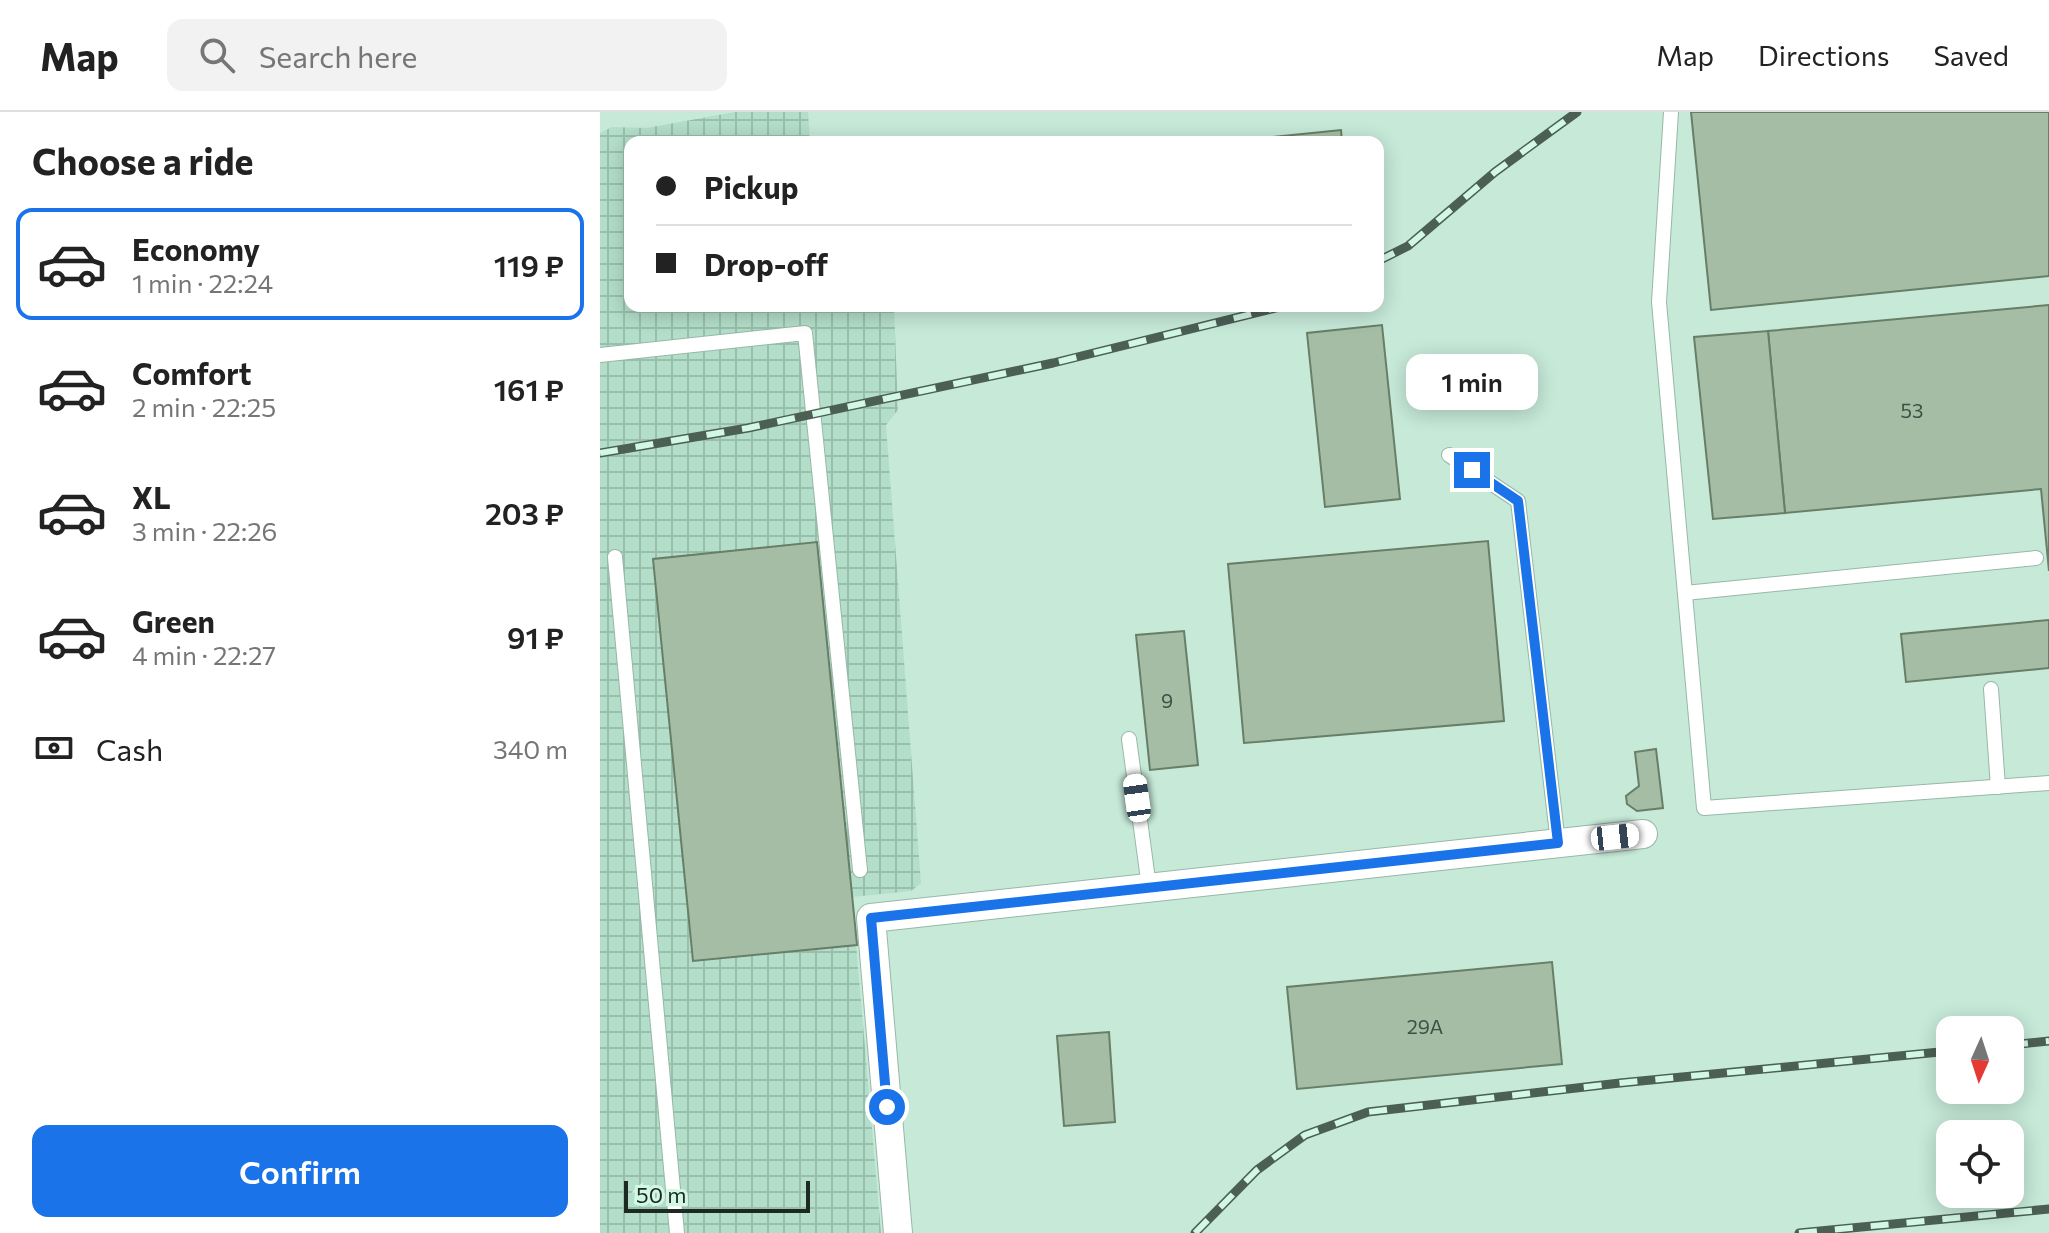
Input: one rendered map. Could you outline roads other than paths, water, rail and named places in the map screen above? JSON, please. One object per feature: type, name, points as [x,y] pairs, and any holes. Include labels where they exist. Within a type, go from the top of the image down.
[{"type":"street","points":[[898,1233],[871,918],[1643,834]]},
{"type":"lane","points":[[1671,112],[1659,302],[1704,808],[2049,783]]},
{"type":"lane","points":[[600,355],[805,333],[860,870]]},
{"type":"lane","points":[[1449,455],[1518,501],[1558,843]]},
{"type":"lane","points":[[615,557],[677,1233]]},
{"type":"lane","points":[[1685,593],[2036,558]]},
{"type":"lane","points":[[1991,689],[1998,787]]},
{"type":"lane","points":[[1129,739],[1149,887]]},
{"type":"railway","points":[[1384,258],[1408,246],[1495,172],[1577,112]]},
{"type":"railway","points":[[600,453],[748,428],[1053,363],[1260,312]]},
{"type":"railway","points":[[2024,1044],[2049,1041]]},
{"type":"railway","points":[[1195,1233],[1257,1170],[1305,1135],[1368,1112],[1620,1083],[1936,1052]]},
{"type":"railway","points":[[1799,1233],[2049,1209]]}]
